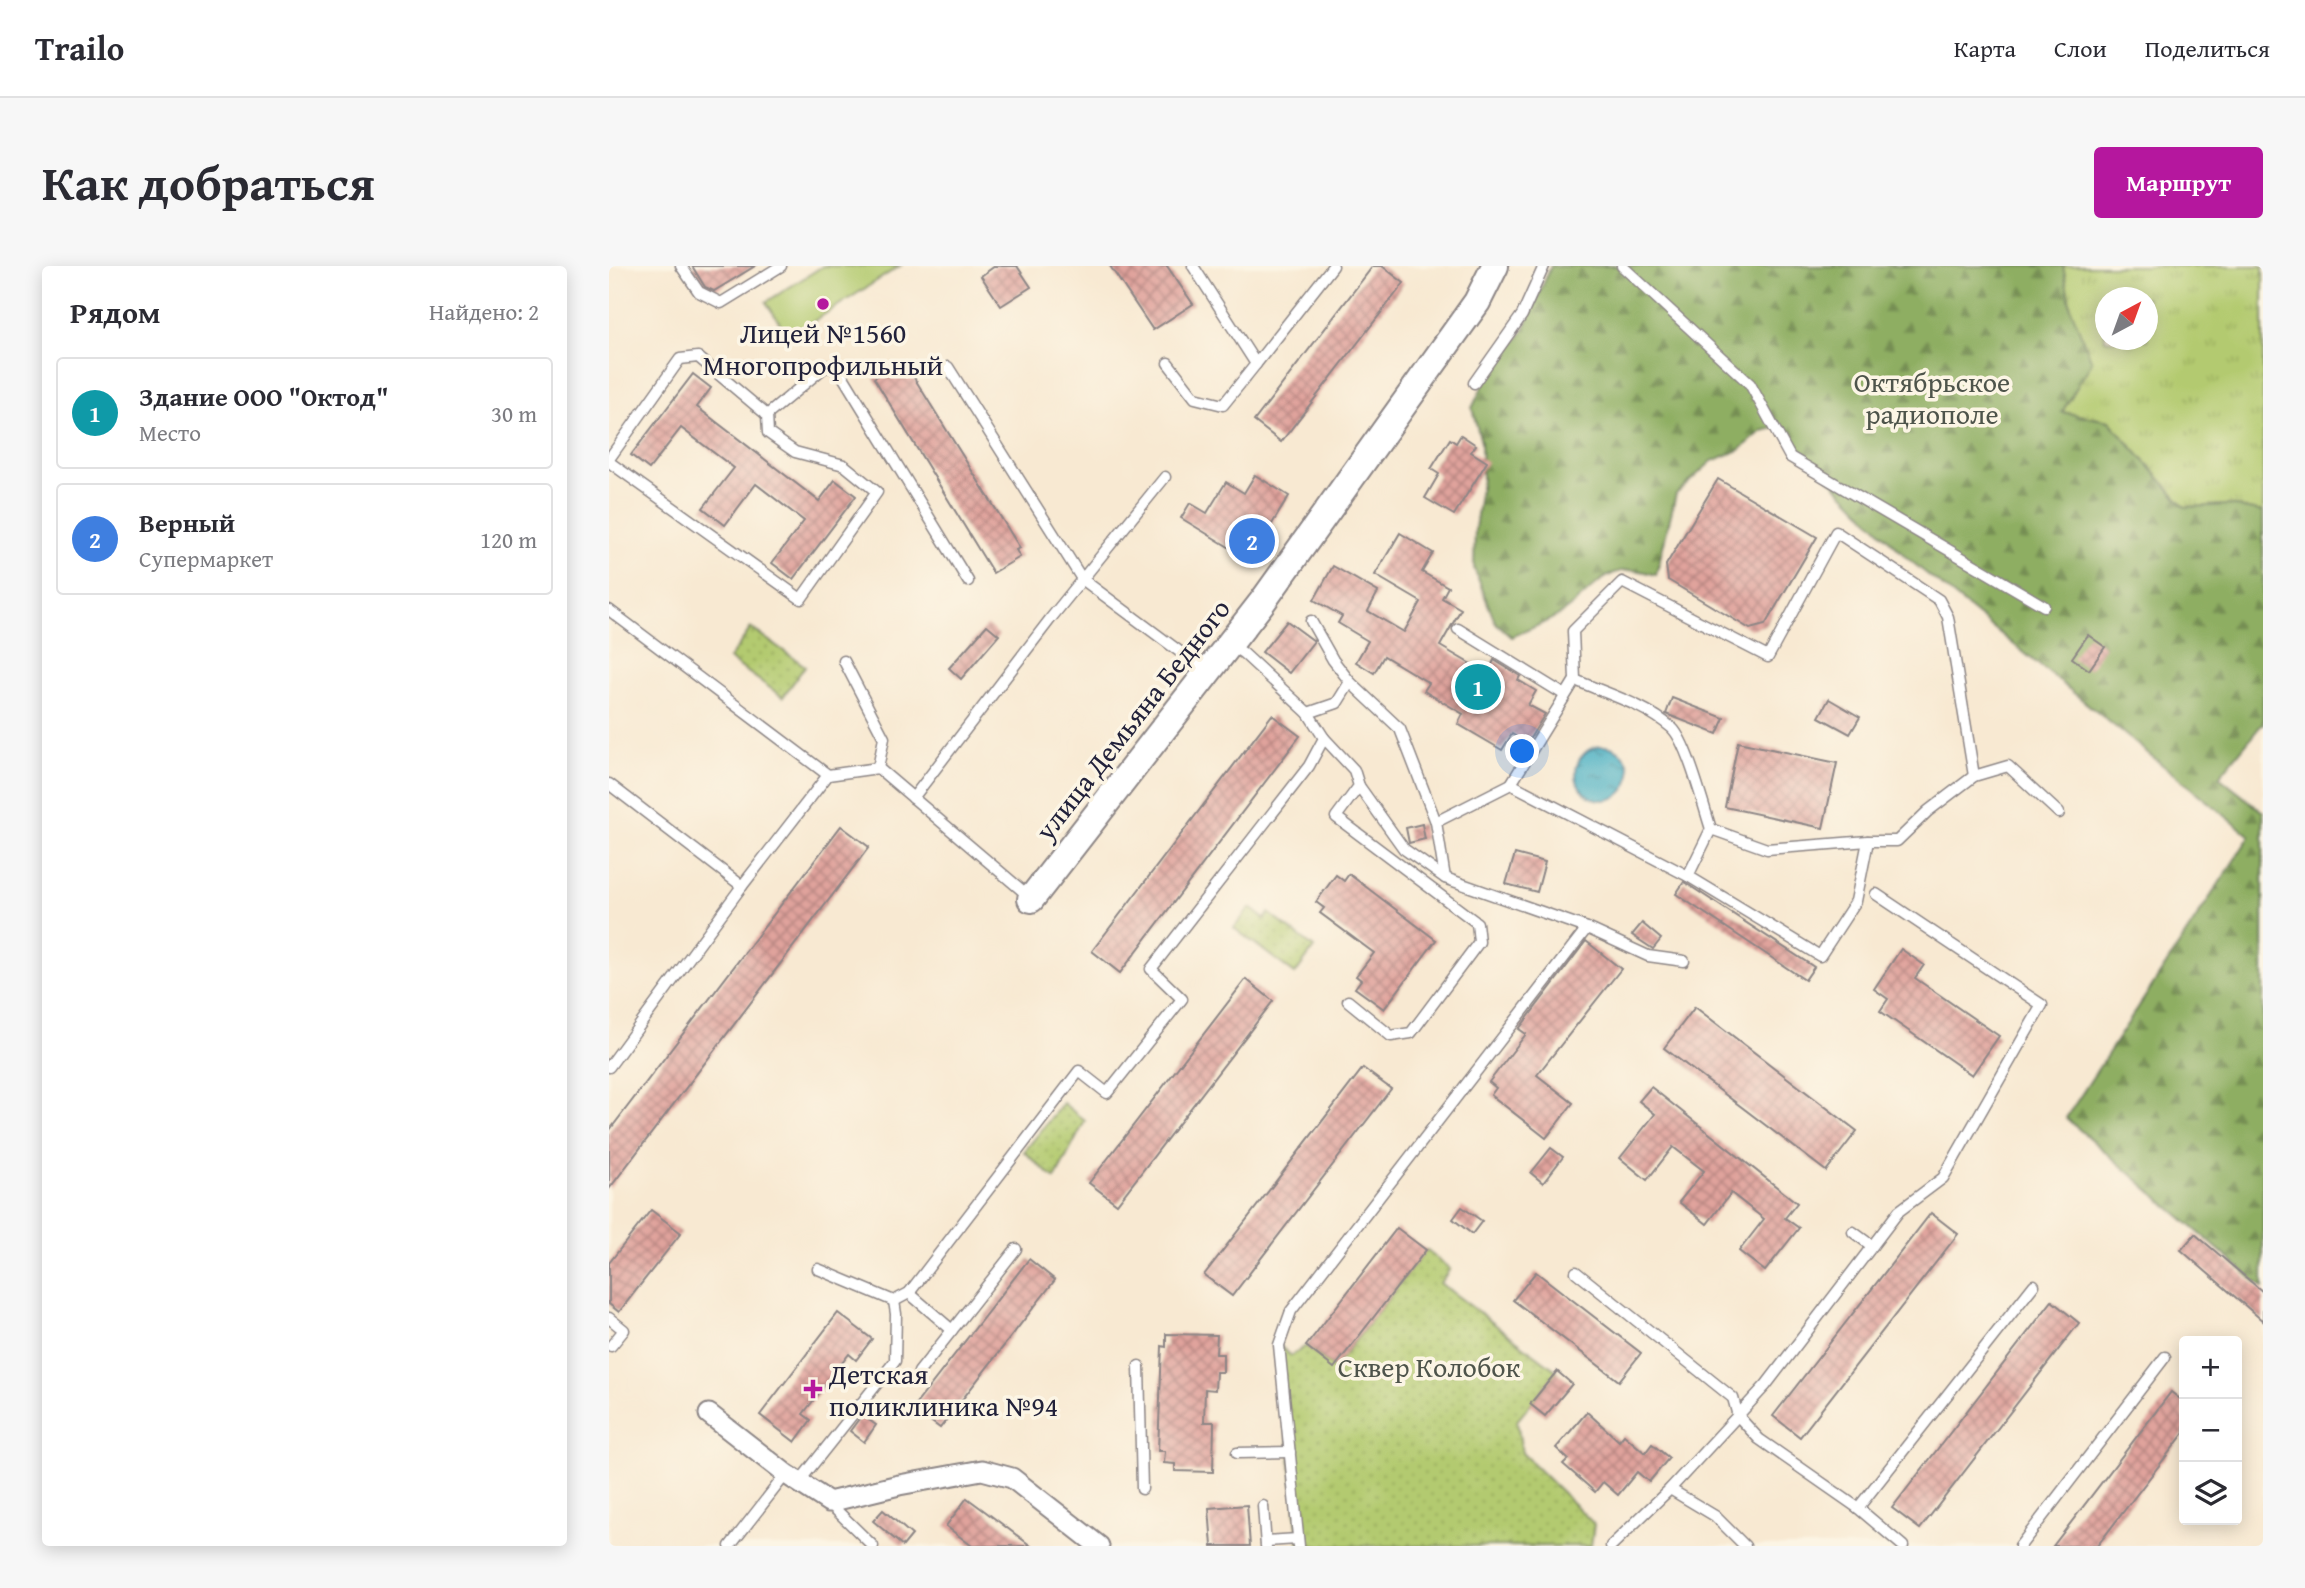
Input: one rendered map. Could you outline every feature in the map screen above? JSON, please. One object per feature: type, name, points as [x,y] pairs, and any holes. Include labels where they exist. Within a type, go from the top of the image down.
[{"type":"street","name":"улица Демьяна Бедного","points":[[1031,899],[1333,507],[1476,302],[1491,269]]},
{"type":"street","points":[[709,1414],[792,1478],[829,1502],[899,1485],[982,1470],[1012,1478],[1099,1546]]},
{"type":"lane","points":[[681,266],[699,292],[721,303],[781,266]]},
{"type":"lane","points":[[1193,266],[1256,364]]},
{"type":"lane","points":[[1168,363],[1195,398],[1223,405],[1333,266]]},
{"type":"lane","points":[[1474,383],[1522,315],[1544,266]]},
{"type":"lane","points":[[1622,266],[1750,384],[1790,457],[2043,606]]},
{"type":"lane","points":[[698,356],[767,415],[768,433],[796,452],[844,465],[877,492],[800,599],[609,460],[681,359],[698,356]]},
{"type":"lane","points":[[767,415],[826,366],[839,370],[968,581]]},
{"type":"lane","points":[[948,367],[1082,579],[1208,672]]},
{"type":"lane","points":[[913,798],[1082,579],[1165,477]]},
{"type":"lane","points":[[1436,822],[1511,783],[1575,680],[1573,631],[1622,582],[1767,657],[1836,532],[1939,600],[1948,617],[1974,776]]},
{"type":"lane","points":[[609,610],[828,775]]},
{"type":"lane","points":[[1311,621],[1333,660],[1350,682],[1399,729],[1436,822],[1445,878]]},
{"type":"lane","points":[[1458,629],[1565,695]]},
{"type":"lane","points":[[1230,644],[1244,653],[1308,713],[1324,738],[1354,770],[1359,786],[1404,849],[1445,878],[1587,928],[1648,956],[1684,961]]},
{"type":"lane","points":[[844,661],[884,738],[879,768]]},
{"type":"lane","points":[[1575,680],[1642,708],[1674,730],[1690,763],[1710,829],[1688,876]]},
{"type":"lane","points":[[1308,713],[1337,703],[1350,682]]},
{"type":"lane","points":[[894,1301],[909,1293],[1079,1072],[1107,1093],[1182,999],[1151,969],[1309,766],[1324,738]]},
{"type":"lane","points":[[1710,829],[1767,849],[1897,841],[1928,811],[1974,776],[2008,766],[2059,813]]},
{"type":"lane","points":[[609,1067],[742,886],[828,775],[879,768],[1031,899]]},
{"type":"lane","points":[[1511,783],[1688,876],[1821,956],[1856,901],[1868,841]]},
{"type":"lane","points":[[609,785],[742,886]]},
{"type":"lane","points":[[1348,1001],[1391,1036],[1411,1033],[1479,942],[1477,923],[1336,817],[1359,786]]},
{"type":"lane","points":[[1611,1546],[1670,1489],[1766,1385],[1899,1211],[1943,1178],[2042,1005],[1876,894]]},
{"type":"lane","points":[[1263,1507],[1266,1543],[1299,1542],[1279,1345],[1291,1311],[1587,928]]},
{"type":"lane","points":[[1853,1232],[1872,1246]]},
{"type":"lane","points":[[919,1372],[1016,1249]]},
{"type":"lane","points":[[818,1269],[894,1301]]},
{"type":"lane","points":[[1576,1272],[1733,1398],[1738,1416],[1759,1439],[1858,1508],[1903,1546]]},
{"type":"lane","points":[[1858,1508],[2034,1284]]},
{"type":"lane","points":[[909,1293],[952,1330]]},
{"type":"lane","points":[[730,1546],[895,1361],[894,1301]]},
{"type":"lane","points":[[609,1318],[624,1330],[610,1346]]},
{"type":"lane","points":[[2020,1546],[2165,1357]]},
{"type":"lane","points":[[1139,1366],[1142,1489]]},
{"type":"lane","points":[[1237,1453],[1290,1452]]},
{"type":"lane","points":[[1670,1489],[1715,1516],[1743,1545]]},
{"type":"lane","points":[[829,1502],[873,1546]]},
{"type":"green space","points":[[823,266],[900,266],[789,337],[766,302]]},
{"type":"green space","name":"Октябрьское радиополе","points":[[1551,266],[2063,266],[2071,309],[2092,362],[2062,412],[2109,421],[2185,507],[2229,505],[2263,512],[2263,723],[2219,777],[2263,812],[2263,1288],[2066,1118],[2250,836],[1906,557],[1779,427],[1762,431],[1740,450],[1712,461],[1676,494],[1656,575],[1626,570],[1614,573],[1562,613],[1512,637],[1495,622],[1474,568],[1475,529],[1482,479],[1481,442],[1472,408],[1486,379],[1523,332]]},
{"type":"green space","points":[[2063,266],[2263,266],[2263,512],[2229,505],[2185,507],[2109,421],[2062,412],[2091,362],[2071,309]]},
{"type":"green space","points":[[751,628],[805,666],[783,697],[729,659]]},
{"type":"green space","points":[[1250,908],[1265,919],[1269,913],[1314,948],[1295,974],[1234,928]]},
{"type":"green space","points":[[1063,1103],[1085,1121],[1055,1179],[1024,1152]]},
{"type":"green space","name":"Сквер Колобок","points":[[1426,1250],[1450,1269],[1440,1283],[1557,1371],[1517,1421],[1522,1453],[1594,1524],[1591,1546],[1299,1546],[1279,1345],[1291,1356],[1306,1346],[1334,1368]]},
{"type":"water","points":[[1608,746],[1618,750],[1626,758],[1630,773],[1626,788],[1618,796],[1598,800],[1588,796],[1580,788],[1576,768],[1580,758],[1588,750]]},
{"type":"building","points":[[692,266],[755,266],[714,291],[705,287]]},
{"type":"building","points":[[995,266],[1017,266],[1031,287],[1001,306],[981,276]]},
{"type":"building","points":[[1110,266],[1167,266],[1193,304],[1153,330]]},
{"type":"building","points":[[1373,266],[1382,266],[1404,283],[1281,442],[1254,421]]},
{"type":"building","points":[[898,363],[903,371],[908,368],[1020,548],[1016,550],[1020,557],[993,573],[874,378]]},
{"type":"building","points":[[693,374],[711,388],[697,407],[819,501],[835,480],[856,496],[793,579],[772,563],[804,521],[756,484],[725,525],[703,508],[734,468],[681,428],[649,469],[631,455]]},
{"type":"building","points":[[1461,435],[1476,445],[1471,452],[1487,462],[1454,515],[1425,498],[1439,474],[1431,469],[1450,439],[1456,443]]},
{"type":"building","points":[[1255,475],[1289,496],[1250,560],[1181,518],[1190,503],[1207,513],[1226,482],[1244,493]]},
{"type":"building","points":[[1718,479],[1817,537],[1765,625],[1750,629],[1668,580],[1666,565]]},
{"type":"building","points":[[1400,533],[1433,553],[1422,572],[1448,587],[1442,598],[1461,609],[1440,646],[1481,670],[1483,665],[1490,669],[1494,660],[1520,676],[1518,680],[1536,691],[1528,705],[1545,714],[1527,743],[1512,734],[1502,750],[1458,724],[1463,714],[1424,691],[1429,683],[1384,656],[1374,673],[1356,662],[1368,641],[1338,623],[1342,616],[1314,600],[1333,566],[1378,592],[1368,611],[1404,632],[1421,602],[1375,575]]},
{"type":"building","points":[[1287,621],[1314,641],[1289,673],[1262,652]]},
{"type":"building","points":[[987,625],[999,635],[961,679],[949,668]]},
{"type":"building","points":[[2088,635],[2105,647],[2089,670],[2072,658]]},
{"type":"building","points":[[1672,698],[1724,718],[1717,734],[1666,714]]},
{"type":"building","points":[[1829,699],[1860,717],[1850,734],[1819,717]]},
{"type":"building","points":[[1272,715],[1300,736],[1120,973],[1092,951]]},
{"type":"building","points":[[1738,742],[1837,763],[1823,828],[1725,807]]},
{"type":"building","points":[[1422,824],[1425,839],[1409,843],[1406,828]]},
{"type":"building","points":[[841,826],[869,847],[609,1189],[609,1131]]},
{"type":"building","points":[[1515,854],[1545,862],[1537,892],[1506,884]]},
{"type":"building","points":[[1349,874],[1436,940],[1384,1009],[1355,988],[1361,980],[1356,976],[1374,953],[1320,913],[1324,908],[1316,902],[1336,875],[1344,881]]},
{"type":"building","points":[[1684,882],[1814,967],[1805,980],[1676,894]]},
{"type":"building","points":[[1642,923],[1661,939],[1653,949],[1632,935]]},
{"type":"building","points":[[1586,941],[1621,969],[1537,1075],[1573,1103],[1546,1138],[1491,1095],[1496,1088],[1489,1082],[1526,1034],[1519,1029]]},
{"type":"building","points":[[1901,949],[1924,965],[1915,978],[1999,1036],[1972,1075],[1880,1011],[1888,999],[1874,989]]},
{"type":"building","points":[[1246,979],[1273,1001],[1117,1204],[1089,1183]]},
{"type":"building","points":[[1695,1007],[1857,1131],[1826,1171],[1664,1048]]},
{"type":"building","points":[[1363,1068],[1391,1089],[1232,1296],[1204,1275]]},
{"type":"building","points":[[1651,1087],[1797,1203],[1785,1218],[1799,1228],[1765,1271],[1739,1251],[1764,1219],[1731,1193],[1707,1224],[1679,1202],[1704,1171],[1673,1147],[1647,1180],[1620,1158],[1655,1114],[1639,1101]]},
{"type":"building","points":[[1551,1148],[1563,1157],[1543,1183],[1531,1173]]},
{"type":"building","points":[[1462,1207],[1482,1221],[1472,1234],[1453,1219]]},
{"type":"building","points":[[651,1210],[681,1233],[619,1312],[609,1304],[609,1263]]},
{"type":"building","points":[[1931,1213],[1958,1234],[1800,1437],[1773,1416]]},
{"type":"building","points":[[1397,1228],[1426,1250],[1334,1368],[1306,1346]]},
{"type":"building","points":[[2195,1234],[2263,1292],[2263,1321],[2181,1250]]},
{"type":"building","points":[[1029,1259],[1055,1280],[940,1428],[913,1408]]},
{"type":"building","points":[[1536,1272],[1641,1353],[1619,1381],[1513,1300]]},
{"type":"building","points":[[2052,1301],[2079,1323],[1920,1529],[1892,1508]]},
{"type":"building","points":[[838,1313],[872,1339],[856,1360],[849,1354],[803,1414],[811,1420],[795,1442],[760,1415]]},
{"type":"building","points":[[1166,1334],[1217,1335],[1216,1354],[1223,1354],[1223,1372],[1216,1372],[1215,1390],[1205,1389],[1204,1422],[1214,1422],[1213,1472],[1175,1471],[1175,1464],[1164,1463],[1165,1451],[1158,1451],[1162,1346],[1166,1347]]},
{"type":"building","points":[[1557,1371],[1572,1384],[1545,1416],[1530,1404]]},
{"type":"building","points":[[2171,1392],[2179,1398],[2179,1439],[2097,1546],[2053,1546]]},
{"type":"building","points":[[1587,1412],[1619,1441],[1624,1435],[1645,1453],[1652,1444],[1669,1458],[1649,1482],[1637,1472],[1618,1495],[1603,1482],[1595,1492],[1563,1464],[1568,1459],[1556,1448]]},
{"type":"building","points":[[862,1415],[876,1425],[864,1442],[850,1431]]},
{"type":"building","points":[[967,1498],[1031,1546],[972,1546],[946,1526]]},
{"type":"building","points":[[1247,1505],[1250,1546],[1212,1546],[1209,1508]]},
{"type":"building","points":[[883,1510],[912,1535],[903,1546],[873,1521]]},
{"type":"place","name":"Лицей №1560 Многопрофильный","points":[[823,304]]},
{"type":"place","name":"Верный","points":[[1252,541]]},
{"type":"place","name":"Здание ООО \"Октод\"","points":[[1478,687]]},
{"type":"place","name":"Детская поликлиника №94","points":[[813,1389]]}]
